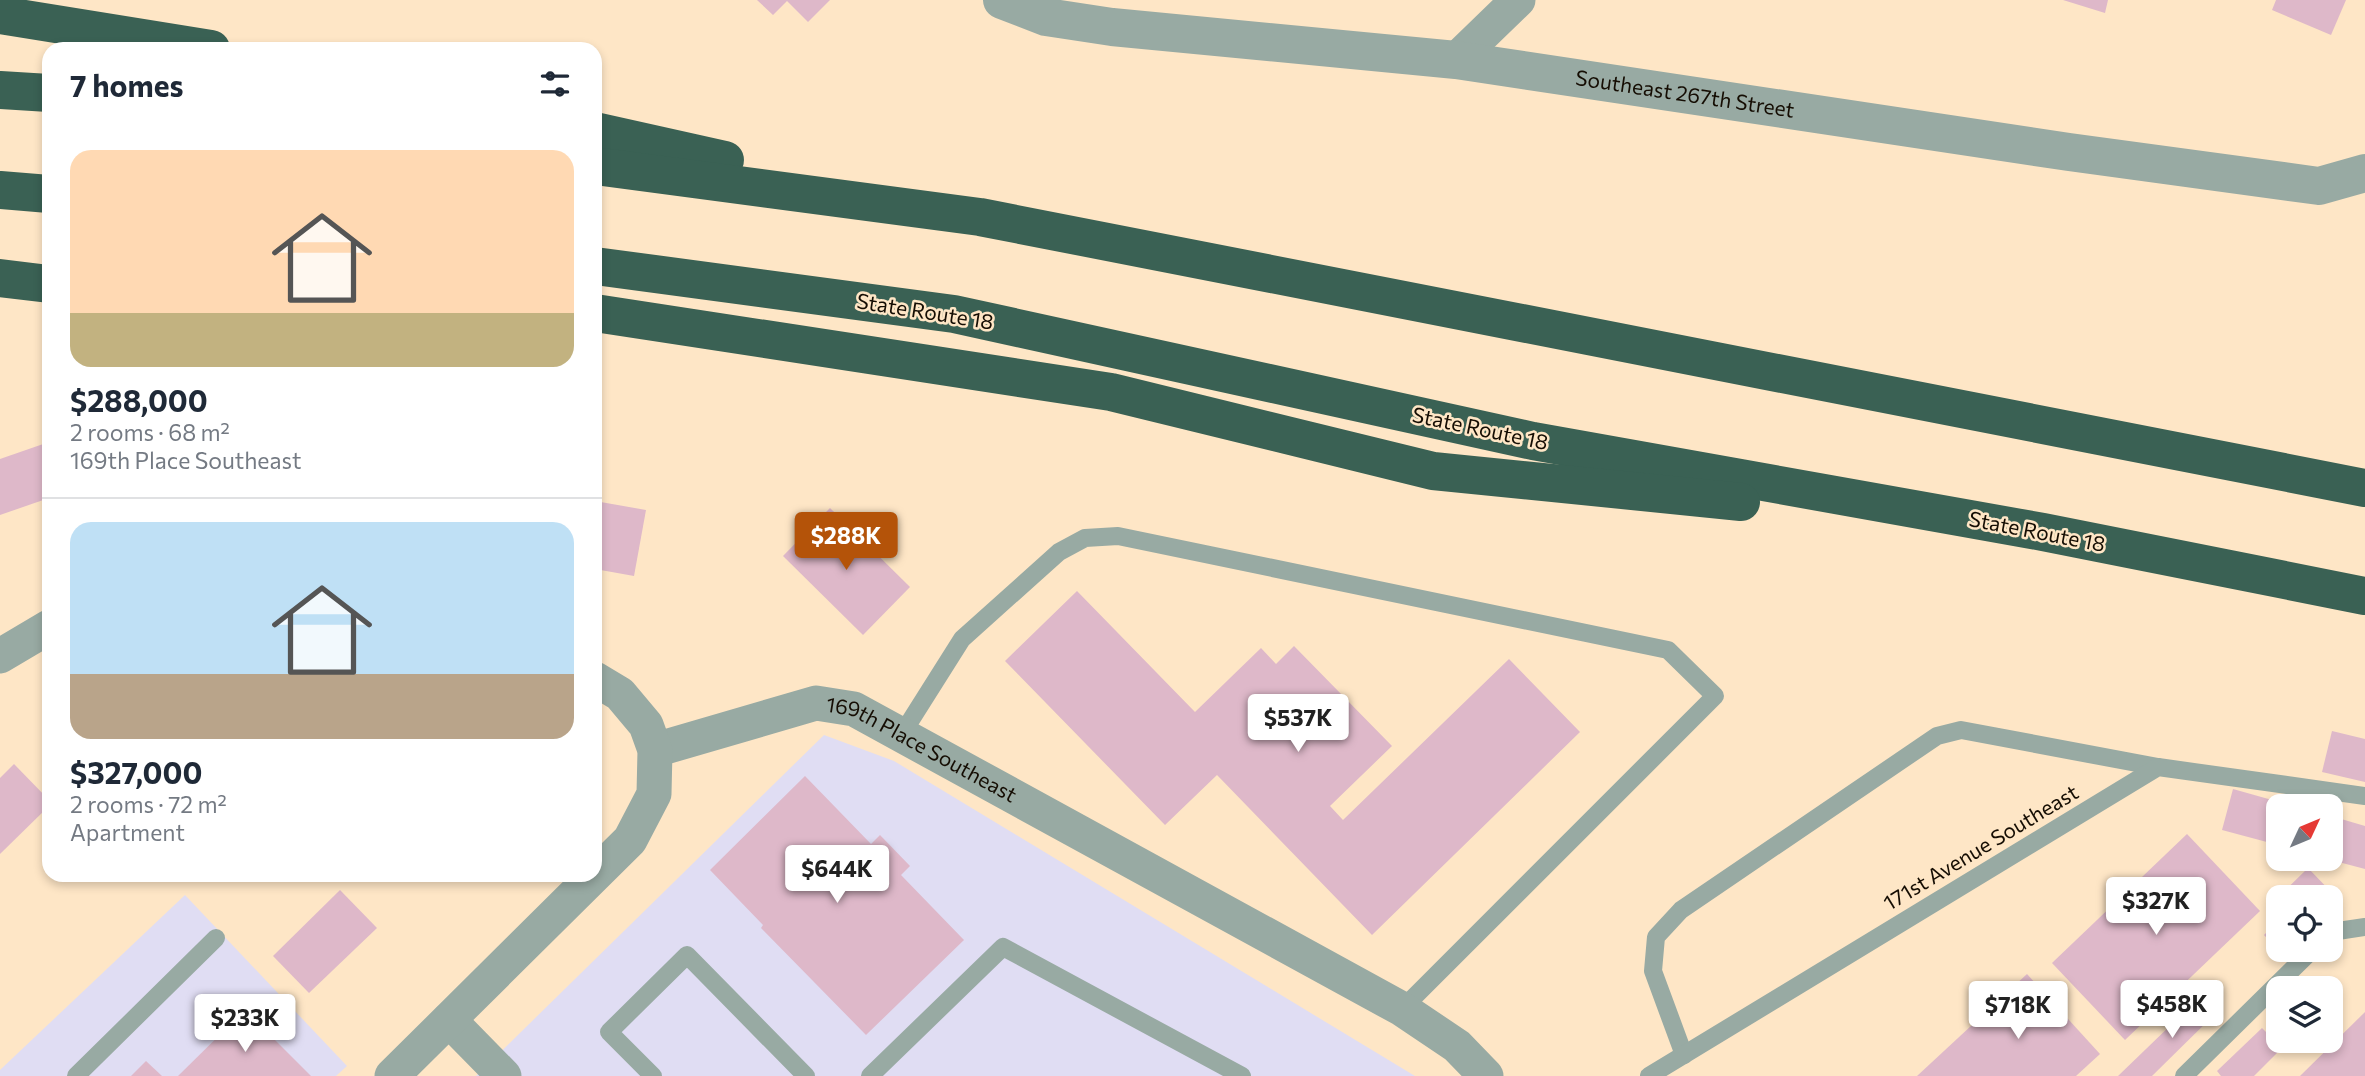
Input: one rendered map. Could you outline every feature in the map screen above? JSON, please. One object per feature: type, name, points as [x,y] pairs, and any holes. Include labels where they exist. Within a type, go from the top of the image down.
[{"type":"highway","points":[[0,15],[168,42]]},
{"type":"highway","points":[[0,90],[42,93]]},
{"type":"highway","points":[[602,133],[980,217],[2365,488]]},
{"type":"highway","points":[[602,167],[980,217]]},
{"type":"highway","points":[[0,190],[42,193]]},
{"type":"highway","name":"State Route 18","points":[[602,267],[954,313],[1533,441],[2043,532],[2365,596]]},
{"type":"highway","points":[[0,278],[42,283]]},
{"type":"highway","points":[[602,314],[1111,392],[1433,471],[2043,532]]},
{"type":"street","points":[[1456,60],[1518,0]]},
{"type":"street","name":"Southeast 267th Street","points":[[1003,1],[1045,17],[1112,27],[1456,60],[2069,152],[2319,186],[2365,173]]},
{"type":"street","points":[[0,656],[42,631]]},
{"type":"street","points":[[602,683],[620,694],[646,726],[655,750],[654,794],[630,840],[602,868]]},
{"type":"street","name":"169th Place Southeast","points":[[655,750],[816,703],[855,709],[1402,1009],[1457,1046],[1486,1076]]},
{"type":"street","points":[[392,1076],[588,882]]},
{"type":"street","points":[[449,1020],[504,1076]]},
{"type":"lane","points":[[902,734],[962,639],[1059,552],[1085,538],[1118,536],[1668,650],[1715,696],[1402,1009]]},
{"type":"lane","points":[[1684,1055],[1653,971],[1656,937],[1682,910],[1937,736],[1961,730],[2158,766],[2365,796]]},
{"type":"lane","name":"171st Avenue Southeast","points":[[1649,1076],[2158,766]]},
{"type":"lane","points":[[2343,930],[2365,927]]},
{"type":"lane","points":[[76,1076],[216,939]]},
{"type":"lane","points":[[870,1076],[1003,947],[1242,1076]]},
{"type":"lane","points":[[653,1076],[609,1032],[687,955],[806,1076]]},
{"type":"lane","points":[[2184,1076],[2300,962]]},
{"type":"shaded area","points":[[824,735],[894,761],[1415,1076],[476,1076]]},
{"type":"shaded area","points":[[185,895],[347,1066],[336,1076],[0,1076],[0,1070]]},
{"type":"building","points":[[757,0],[830,0],[808,22],[787,1],[773,15]]},
{"type":"building","points":[[2063,0],[2108,0],[2105,13]]},
{"type":"building","points":[[2276,0],[2346,0],[2331,35],[2272,10]]},
{"type":"building","points":[[42,444],[42,500],[0,515],[0,459]]},
{"type":"building","points":[[602,502],[646,510],[634,576],[602,570]]},
{"type":"building","points":[[830,508],[910,587],[863,635],[783,556]]},
{"type":"building","points":[[1077,591],[1195,712],[1261,648],[1276,664],[1294,646],[1392,746],[1330,806],[1343,820],[1509,659],[1580,732],[1372,935],[1217,775],[1165,825],[1005,661]]},
{"type":"building","points":[[2332,731],[2365,739],[2365,782],[2322,772]]},
{"type":"building","points":[[14,764],[42,793],[42,813],[0,854],[0,778]]},
{"type":"building","points":[[805,776],[871,844],[880,835],[910,866],[901,875],[964,940],[866,1035],[761,928],[763,925],[710,870]]},
{"type":"building","points":[[2233,789],[2266,798],[2266,842],[2222,830]]},
{"type":"building","points":[[2343,820],[2365,826],[2365,869],[2343,863]]},
{"type":"building","points":[[2187,834],[2260,911],[2125,1040],[2052,963]]},
{"type":"building","points":[[2304,872],[2312,872],[2324,885],[2291,885]]},
{"type":"building","points":[[340,890],[377,928],[309,993],[273,956]]},
{"type":"building","points":[[2027,974],[2100,1054],[2076,1076],[1917,1076]]},
{"type":"building","points":[[2202,995],[2218,1011],[2152,1076],[2118,1076]]},
{"type":"building","points":[[245,1010],[311,1076],[178,1076]]},
{"type":"building","points":[[2365,1012],[2365,1076],[2300,1076],[2323,1053],[2343,1053],[2343,1034]]},
{"type":"building","points":[[2262,1028],[2266,1032],[2266,1053],[2277,1053],[2254,1076],[2221,1076],[2217,1071]]},
{"type":"building","points":[[146,1061],[162,1076],[131,1076]]}]
